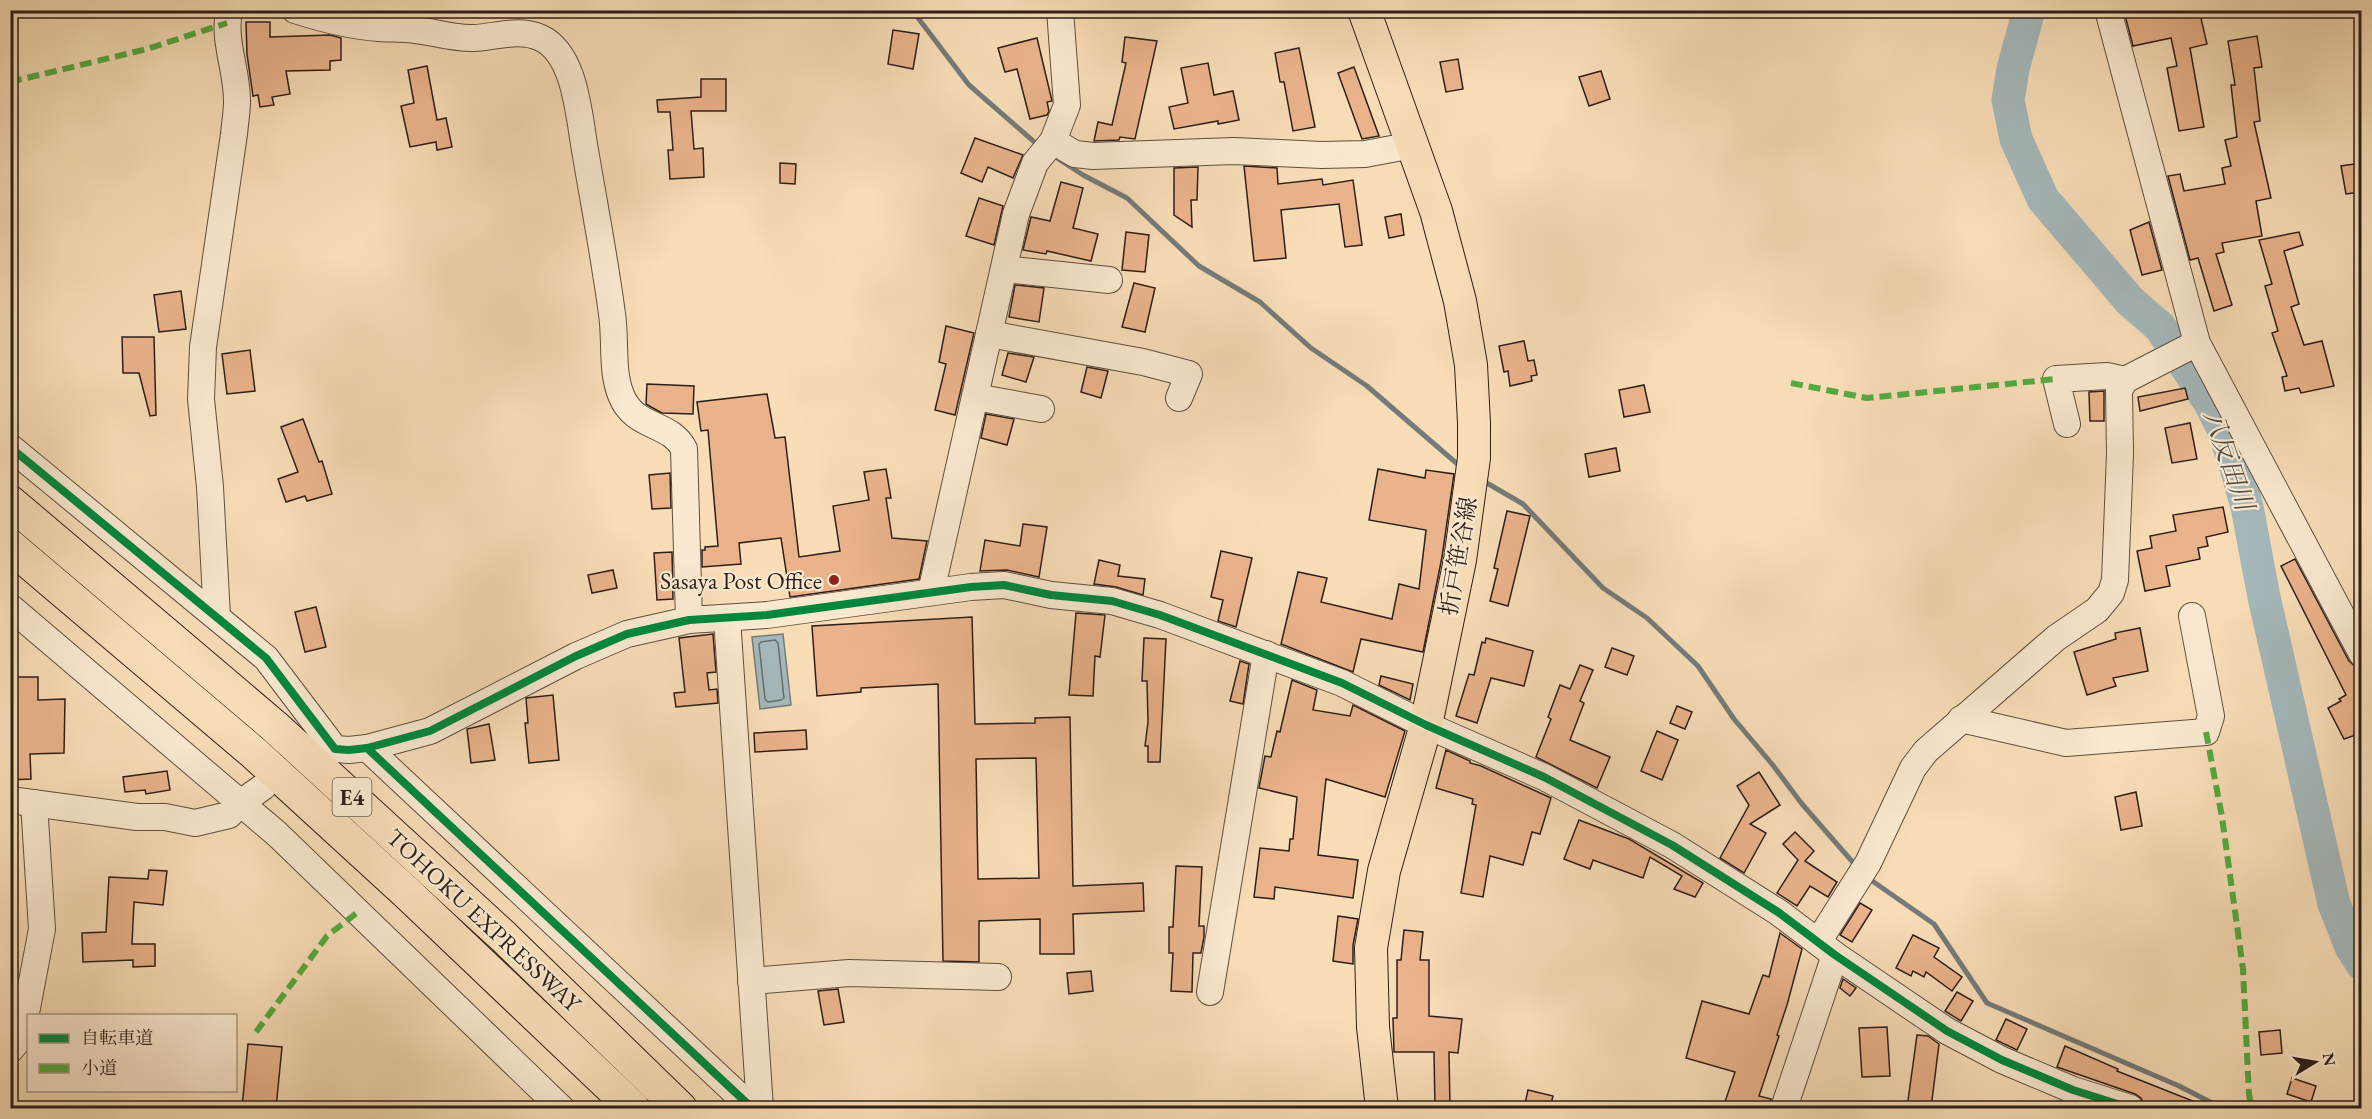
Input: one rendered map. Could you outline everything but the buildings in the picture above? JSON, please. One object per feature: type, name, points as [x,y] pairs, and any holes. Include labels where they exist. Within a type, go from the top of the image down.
[{"type":"highway","name":"TOHOKU EXPRESSWAY","points":[[10,502],[291,742],[496,929],[680,1108]]},
{"type":"highway","name":"TOHOKU EXPRESSWAY","points":[[10,546],[254,753],[407,893],[633,1108]]},
{"type":"main road","name":"折戸笹谷線","points":[[1364,10],[1436,211],[1460,301],[1471,365],[1474,423],[1474,458],[1460,560],[1426,725],[1384,871],[1371,948],[1373,1027],[1382,1108]]},
{"type":"street","points":[[217,618],[210,487],[201,399],[203,347],[237,100],[233,68],[227,46],[229,10]]},
{"type":"street","points":[[295,10],[333,22],[417,30],[461,37],[529,33],[554,46],[565,60],[574,92],[592,192],[612,316],[616,377],[620,394],[628,409],[680,441],[684,449],[689,620]]},
{"type":"street","points":[[931,592],[1016,214],[1035,163],[1053,141],[1067,105],[1060,10]]},
{"type":"street","points":[[2108,10],[2197,343],[2361,654]]},
{"type":"street","points":[[1053,141],[1076,154],[1093,156],[1234,151],[1322,155],[1365,154],[1413,145]]},
{"type":"street","points":[[1004,269],[1109,280]]},
{"type":"street","points":[[989,334],[1143,362],[1189,374],[1179,398]]},
{"type":"street","points":[[1784,1108],[1827,949],[1913,768],[1926,751],[1961,719],[2056,638],[2097,610],[2111,593],[2115,580],[2120,454],[2119,390],[2125,380],[2197,343]]},
{"type":"street","points":[[2067,424],[2056,379],[2107,376],[2125,380]]},
{"type":"street","points":[[975,398],[1041,409]]},
{"type":"street","points":[[10,447],[266,658],[330,753],[367,748],[430,731],[576,656],[627,634],[689,620],[767,615],[931,592],[1004,585],[1051,595],[1112,601],[1160,615],[1342,683],[1426,725],[1544,777],[1672,845],[1778,912],[1827,949],[1947,1031],[2002,1060],[2073,1090],[2130,1108]]},
{"type":"street","points":[[10,608],[85,669],[239,804],[277,834],[561,1108]]},
{"type":"street","points":[[1961,719],[2066,743],[2206,732],[2211,716],[2192,616]]},
{"type":"street","points":[[727,618],[759,1108]]},
{"type":"street","points":[[1210,992],[1266,654]]},
{"type":"street","points":[[367,748],[752,1108]]},
{"type":"street","points":[[10,1050],[16,1043],[27,1008],[42,929],[22,801],[136,817],[165,817],[195,823],[229,815],[239,804],[263,787]]},
{"type":"street","points":[[751,981],[849,973],[998,977]]},
{"type":"water","points":[[783,634],[791,705],[760,709],[752,637]]},
{"type":"waterway","points":[[912,10],[969,85],[1039,146]]},
{"type":"waterway","name":"八反田川","points":[[2029,10],[2013,69],[2008,100],[2016,139],[2043,199],[2130,301],[2160,327],[2210,403],[2223,429],[2247,507],[2264,597],[2334,904],[2351,947],[2362,964]]},
{"type":"waterway","points":[[1054,156],[1083,175],[1127,198],[1199,266],[1260,302],[1311,348],[1367,386],[1462,468]]},
{"type":"waterway","points":[[1480,479],[1523,504],[1603,588],[1647,618],[1698,666],[1734,719],[1802,804],[1857,867]]},
{"type":"waterway","points":[[1868,878],[1934,924],[1987,1003],[2179,1086],[2222,1108]]},
{"type":"marked path","points":[[10,82],[147,49],[227,23]]},
{"type":"marked path","points":[[1791,383],[1867,398],[2056,379]]},
{"type":"marked path","points":[[2206,732],[2222,817],[2243,969],[2249,1095],[2252,1108]]},
{"type":"marked path","points":[[256,1032],[327,936],[358,912]]},
{"type":"cycle path","points":[[10,447],[266,658],[335,749],[367,748],[752,1108]]},
{"type":"cycle path","points":[[367,748],[430,731],[576,656],[627,634],[689,620],[767,615],[971,587],[1004,585],[1051,595],[1112,601],[1160,615],[1342,683],[1426,725],[1544,777],[1672,845],[1778,912],[1835,955],[1947,1031],[2002,1060],[2073,1090],[2130,1108]]},
{"type":"place","name":"Sasaya Post Office","points":[[834,580]]}]
